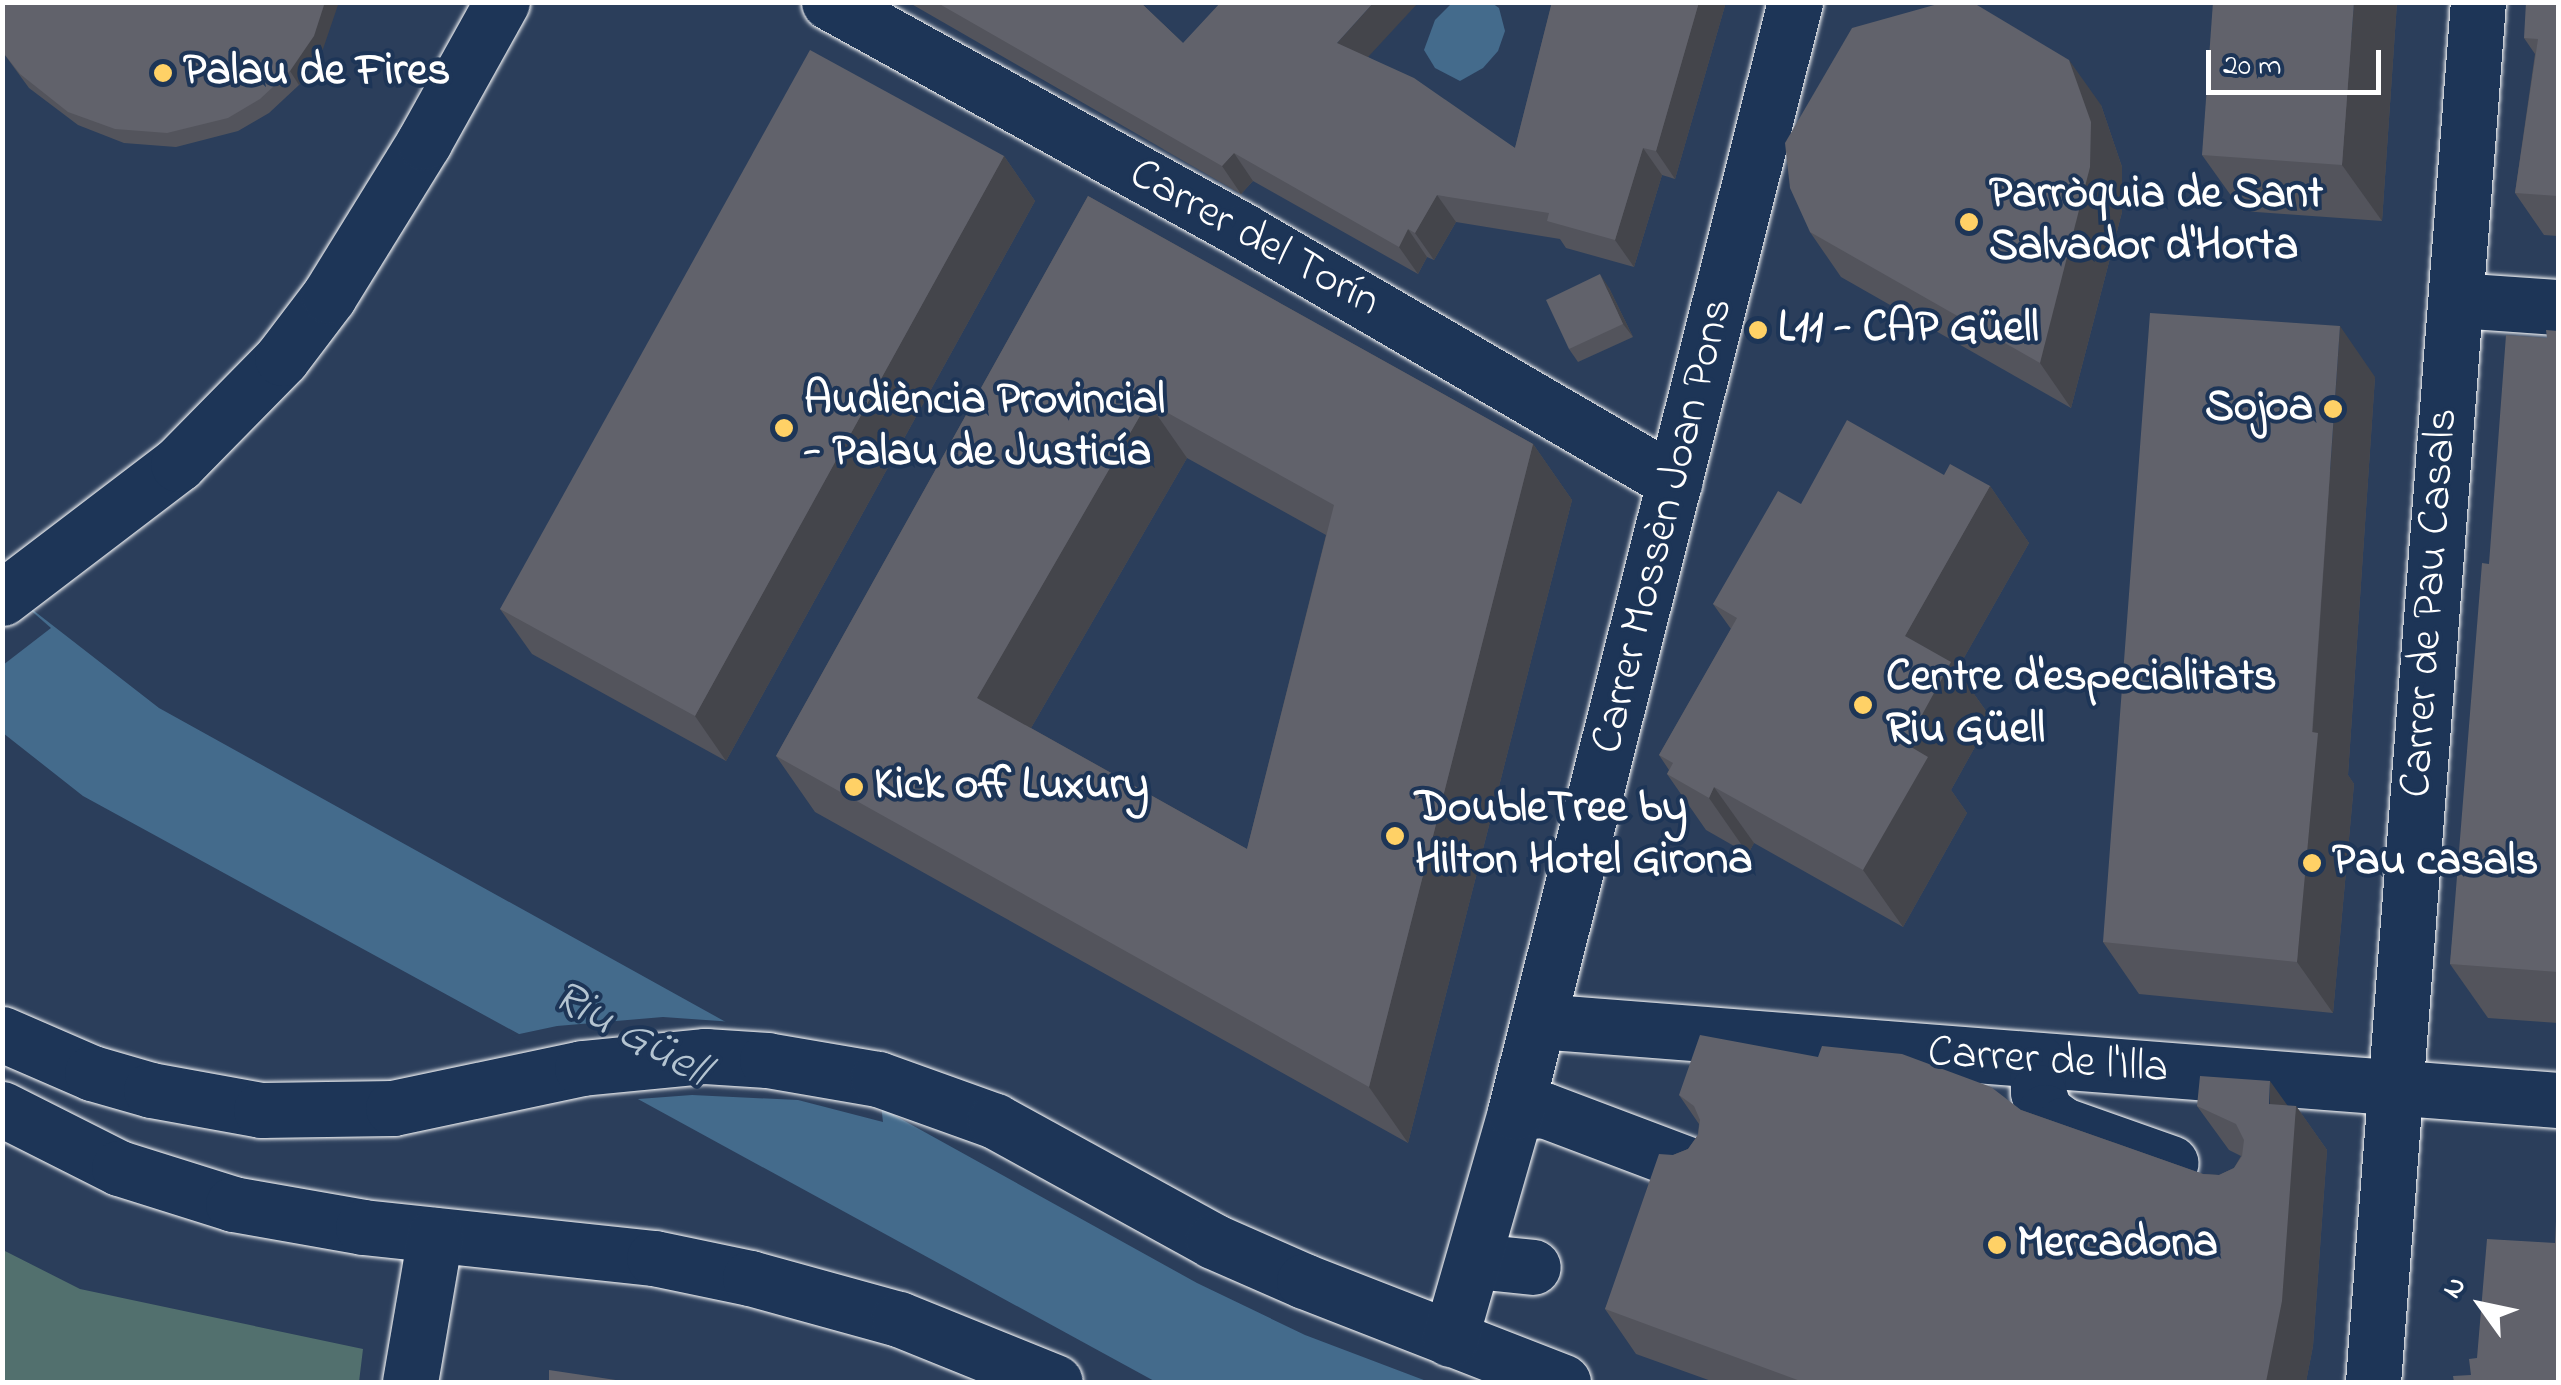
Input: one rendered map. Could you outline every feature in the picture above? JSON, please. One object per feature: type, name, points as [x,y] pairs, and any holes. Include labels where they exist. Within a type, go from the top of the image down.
[{"type":"street","points":[[10,592],[178,464],[282,358],[329,296],[424,142],[502,2]]},
{"type":"street","name":"Carrer del Torín","points":[[829,2],[1262,242],[1674,482]]},
{"type":"street","name":"Carrer Mossèn Joan Pons","points":[[1450,1339],[1516,1112],[1796,2]]},
{"type":"street","name":"Carrer de Pau Casals","points":[[2373,1382],[2478,2]]},
{"type":"street","points":[[2457,300],[2558,307]]},
{"type":"street","name":"Carrer de l'Illa","points":[[1538,1021],[2558,1100]]},
{"type":"street","points":[[2,1034],[92,1073],[136,1086],[202,1103],[261,1110],[393,1108],[582,1068],[705,1056],[768,1060],[878,1079],[995,1121],[1214,1240],[1563,1382]]},
{"type":"street","points":[[2037,1062],[2038,1092],[2045,1112],[2063,1124],[2226,1183]]},
{"type":"street","points":[[2,1109],[120,1168],[233,1204],[435,1235],[654,1258],[750,1278],[899,1320],[1054,1382]]},
{"type":"street","points":[[1516,1112],[1544,1110],[1700,1168]]},
{"type":"street","points":[[410,1382],[435,1235]]},
{"type":"street","points":[[1475,1262],[1533,1267]]},
{"type":"green space","points":[[3,1250],[80,1289],[363,1349],[359,1382],[3,1382]]},
{"type":"water","points":[[1452,3],[1492,3],[1499,8],[1505,31],[1498,51],[1483,68],[1460,81],[1435,68],[1424,50],[1435,20]]},
{"type":"water","name":"Riu Güell","points":[[2,586],[159,708],[1197,1283],[1305,1335],[1429,1382],[1156,1382],[83,796],[3,733]]},
{"type":"pier","points":[[3,586],[51,628],[3,665]]},
{"type":"pier","points":[[663,1017],[734,1022],[881,1104],[883,1122],[798,1100],[692,1095],[625,1100],[510,1036],[557,1026]]},
{"type":"building","name":"Palau de Fires","points":[[2,2],[325,2],[314,36],[290,71],[260,99],[228,118],[167,133],[115,129],[68,112],[20,74],[2,51]]},
{"type":"building","points":[[936,2],[1140,2],[1183,43],[1221,2],[1374,2],[1337,43],[1414,78],[1515,148],[1552,2],[1699,2],[1656,151],[1643,148],[1615,240],[1547,221],[1549,213],[1437,195],[1415,233],[1408,229],[1399,247],[1234,153],[1222,166]]},
{"type":"building","name":"Parròquia de Sant Salvador d'Horta","points":[[1945,2],[1972,2],[2069,60],[2091,122],[2090,167],[2040,363],[1810,232],[1790,188],[1785,143],[1852,28]]},
{"type":"building","points":[[2213,2],[2354,2],[2342,165],[2202,155]]},
{"type":"building","points":[[2526,2],[2558,2],[2558,196],[2515,193],[2538,39],[2524,38]]},
{"type":"building","name":"Audiència Provincial - Palau de Justicía","points":[[810,50],[1004,156],[695,716],[500,609]]},
{"type":"building","points":[[1088,196],[1533,444],[1369,1087],[776,756]],"holes":[[[1148,402],[1334,505],[1247,849],[977,698]]]},
{"type":"building","points":[[1600,274],[1623,324],[1569,349],[1546,300]]},
{"type":"building","points":[[2150,313],[2340,326],[2312,732],[2318,733],[2297,962],[2103,942]]},
{"type":"building","points":[[2546,330],[2558,331],[2558,972],[2450,964],[2482,563],[2489,564],[2506,335],[2547,338]]},
{"type":"building","name":"Centre d'especialitats Riu Güell","points":[[1847,420],[1944,475],[1950,464],[1990,486],[1905,636],[1951,662],[1906,744],[1928,757],[1863,870],[1714,787],[1709,798],[1667,774],[1673,763],[1659,755],[1737,618],[1713,604],[1778,491],[1801,504]]},
{"type":"building","name":"Mercadona","points":[[1700,1035],[1818,1057],[1822,1046],[1902,1054],[1991,1087],[2021,1110],[2203,1174],[2219,1175],[2234,1168],[2242,1156],[2244,1140],[2236,1124],[2197,1106],[2200,1076],[2270,1081],[2269,1104],[2296,1106],[2282,1301],[2266,1382],[1803,1382],[1605,1309],[1659,1154],[1673,1155],[1688,1149],[1698,1135],[1700,1120],[1694,1106],[1679,1095]]},
{"type":"building","points":[[2556,1221],[2558,1382],[2454,1382],[2453,1376],[2471,1375],[2469,1359],[2477,1358],[2487,1239],[2555,1243]]},
{"type":"building","points":[[549,1370],[629,1382],[549,1382]]},
{"type":"place","name":"Palau de Fires","points":[[163,73]]},
{"type":"place","name":"Parròquia de Sant Salvador d'Horta","points":[[1969,222]]},
{"type":"place","name":"L11 - CAP Güell","points":[[1758,330]]},
{"type":"place","name":"Sojoa","points":[[2333,409]]},
{"type":"place","name":"Audiència Provincial - Palau de Justicía","points":[[784,428]]},
{"type":"place","name":"Centre d'especialitats Riu Güell","points":[[1863,705]]},
{"type":"place","name":"Kick off Luxury","points":[[854,787]]},
{"type":"place","name":"DoubleTree by Hilton Hotel Girona","points":[[1395,836]]},
{"type":"place","name":"Pau casals","points":[[2312,863]]},
{"type":"place","name":"Mercadona","points":[[1997,1245]]}]
